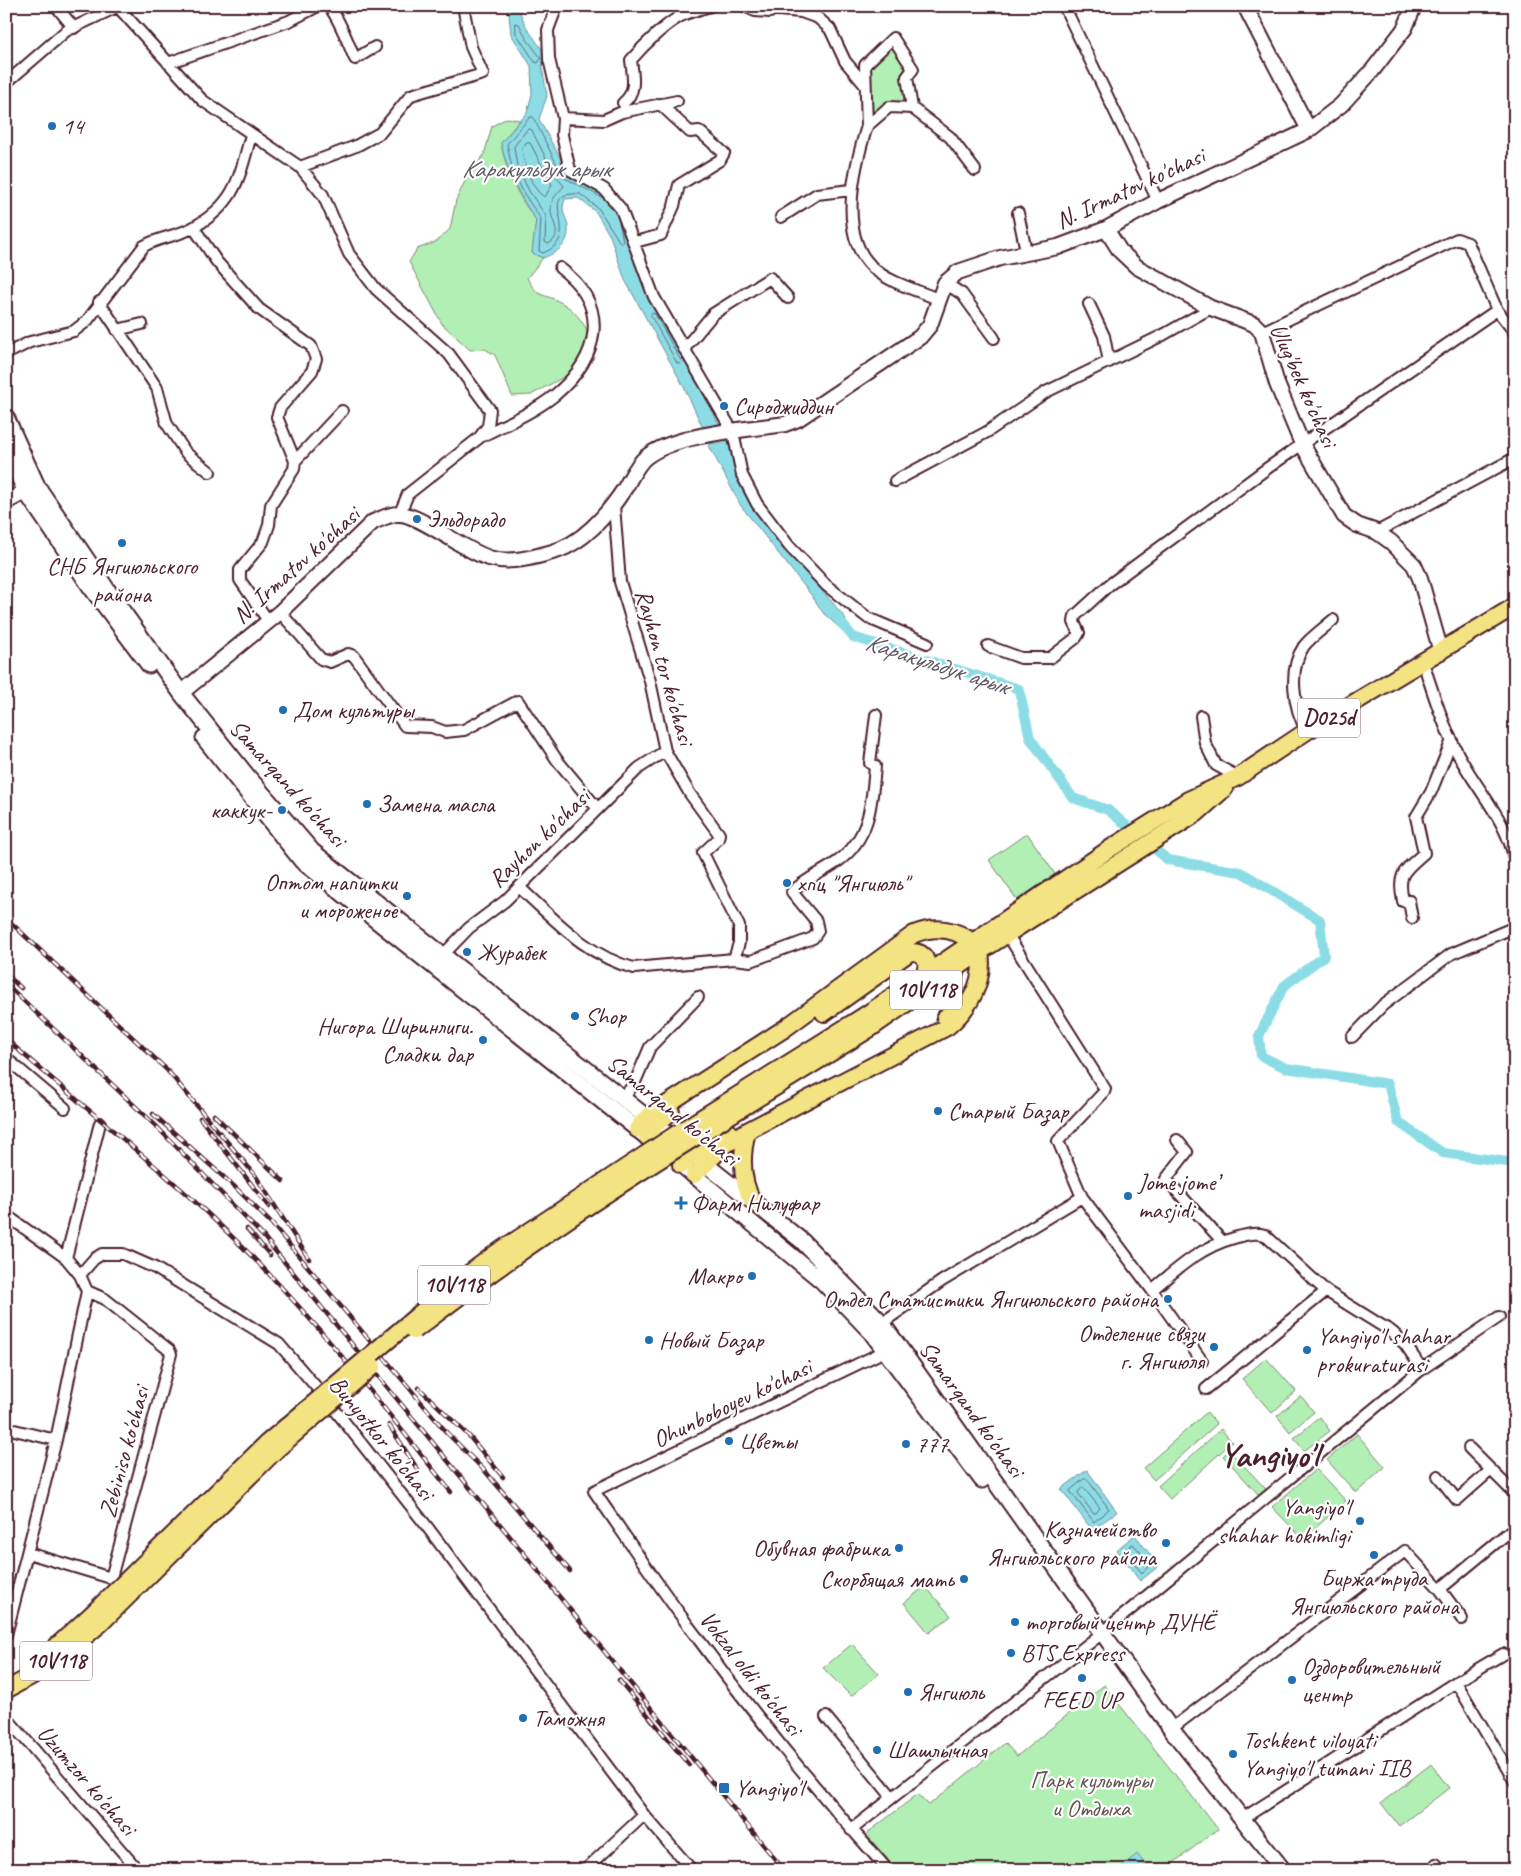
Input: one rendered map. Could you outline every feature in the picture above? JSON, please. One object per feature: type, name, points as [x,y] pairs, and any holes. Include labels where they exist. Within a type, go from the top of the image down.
[{"type":"main road","name":"Samarqand ko'chasi","points":[[6,417],[31,489],[181,693],[248,778],[312,851],[443,955],[618,1104]]},
{"type":"main road","name":"Samarqand ko'chasi","points":[[6,450],[90,586],[240,786],[302,862],[618,1104],[693,1164],[822,1281],[887,1350],[1239,1821],[1283,1870]]},
{"type":"main road","name":"D025d","points":[[976,948],[1112,856],[1193,807],[1307,731],[1515,606]]},
{"type":"main road","name":"D025d","points":[[976,948],[1007,934],[1112,856]]},
{"type":"main road","points":[[647,1127],[914,934],[932,929],[949,930],[960,933],[976,948],[980,975],[974,994],[963,1012],[946,1027],[747,1131],[693,1164]]},
{"type":"main road","name":"10V118","points":[[6,1688],[45,1656],[96,1619],[267,1443],[452,1287],[495,1254],[667,1140],[867,1022],[976,948]]},
{"type":"main road","points":[[647,1127],[801,1029],[910,952],[917,952],[924,956],[927,964],[928,980],[948,990],[955,997],[956,1008],[949,1016],[890,1049],[811,1087],[693,1164]]},
{"type":"main road","points":[[747,1131],[742,1162],[747,1192],[753,1202]]},
{"type":"main road","name":"Samarqand ko'chasi","points":[[693,1164],[753,1202],[802,1242],[882,1323],[963,1433],[1099,1636],[1172,1729],[1273,1870]]},
{"type":"street","points":[[56,6],[74,28]]},
{"type":"street","points":[[6,83],[66,31],[119,6],[202,100],[300,167],[323,195],[349,254],[376,289],[448,354],[490,410],[488,426],[479,438]]},
{"type":"street","points":[[168,63],[289,21],[318,6]]},
{"type":"street","points":[[329,6],[340,21],[340,28],[356,59],[375,47]]},
{"type":"street","points":[[300,167],[356,146],[380,133],[411,95],[483,74],[470,47],[463,6]]},
{"type":"street","points":[[557,6],[548,30],[549,59],[563,118],[562,135],[570,170],[604,189],[621,208],[654,297],[733,432],[742,475],[757,504],[789,546],[854,614],[927,643]]},
{"type":"street","points":[[623,103],[631,96],[634,84],[631,60],[636,54],[661,30],[682,16],[710,6]]},
{"type":"street","points":[[744,6],[754,11],[801,12]]},
{"type":"street","points":[[762,6],[767,9],[801,12],[818,18],[830,29],[845,61],[865,85]]},
{"type":"street","points":[[1064,6],[1158,201]]},
{"type":"street","points":[[1245,6],[1309,130]]},
{"type":"street","name":"N. Irmatov ko'chasi","points":[[181,693],[269,622],[373,522],[400,513],[412,517],[476,553],[491,559],[508,561],[551,553],[569,544],[589,530],[614,505],[644,458],[671,444],[696,437],[785,424],[798,419],[920,337],[930,325],[945,283],[958,272],[977,264],[1026,251],[1058,246],[1106,229],[1158,201],[1309,130],[1341,105],[1372,71],[1405,28],[1414,6]]},
{"type":"street","points":[[912,108],[908,78],[913,69],[893,38],[864,65],[867,126],[851,190],[856,235],[871,266],[886,276],[938,299]]},
{"type":"street","points":[[563,118],[604,120],[622,112],[678,101]]},
{"type":"street","points":[[635,242],[661,235],[674,206],[679,184],[720,160],[724,153],[699,132],[690,132],[660,104]]},
{"type":"street","points":[[867,126],[889,107],[912,108],[950,137],[975,170]]},
{"type":"street","points":[[6,354],[30,342],[74,331],[87,321],[99,302],[144,246],[154,240],[194,228],[227,202],[234,192],[251,135]]},
{"type":"street","points":[[781,217],[817,194],[851,190]]},
{"type":"street","points":[[1018,212],[1026,251]]},
{"type":"street","points":[[194,228],[218,262],[258,309],[311,346],[316,359],[312,371],[280,408],[277,417],[296,461]]},
{"type":"street","name":"Ulug'bek ko'chasi","points":[[1106,229],[1120,251],[1137,267],[1211,308],[1254,324],[1262,332],[1277,384],[1302,444],[1344,516],[1357,525],[1377,532],[1392,542],[1414,565],[1420,578],[1441,652]]},
{"type":"street","points":[[1262,332],[1457,239],[1468,243],[1497,310],[1515,333]]},
{"type":"street","points":[[400,513],[408,494],[479,438],[555,395],[584,363],[595,330],[591,303],[568,274],[560,268]]},
{"type":"street","points":[[684,349],[713,314],[770,278],[788,298]]},
{"type":"street","points":[[945,283],[962,294],[994,338]]},
{"type":"street","points":[[99,302],[157,388],[167,424],[186,453],[210,472]]},
{"type":"street","points":[[1089,304],[1104,336],[1109,362]]},
{"type":"street","points":[[895,482],[987,432],[1046,392],[1109,362],[1211,308]]},
{"type":"street","points":[[988,646],[1021,658],[1050,658],[1076,638],[1078,633],[1074,622],[1075,616],[1109,585],[1302,444],[1497,310]]},
{"type":"street","points":[[117,330],[142,324]]},
{"type":"street","points":[[269,622],[240,580],[240,570],[263,542],[269,525],[271,505],[294,469],[296,461],[342,410]]},
{"type":"street","points":[[1377,532],[1515,458]]},
{"type":"street","points":[[6,502],[31,489]]},
{"type":"street","name":"Rayhon tor ko'chasi","points":[[614,505],[620,582],[650,681],[665,751],[690,794],[719,834],[718,839],[703,853],[739,926],[739,942],[734,960]]},
{"type":"street","points":[[280,612],[321,659],[330,662],[348,654],[354,656],[405,726],[432,727],[456,732],[464,730],[518,701],[557,760],[598,809]]},
{"type":"street","points":[[1307,731],[1302,723],[1296,696],[1294,668],[1304,646],[1333,620]]},
{"type":"street","points":[[1423,662],[1436,704],[1459,755],[1513,841],[1515,862]]},
{"type":"street","points":[[519,887],[561,926],[591,949],[621,964],[634,968],[756,960],[813,938],[818,931],[816,921],[792,892],[846,855],[866,829],[870,814],[875,766],[870,763],[876,716]]},
{"type":"street","points":[[1201,716],[1205,743],[1216,764],[1238,777]]},
{"type":"street","points":[[1412,918],[1409,901],[1403,900],[1399,883],[1402,872],[1424,853],[1416,816],[1430,792],[1452,740]]},
{"type":"street","name":"Rayhon ko'chasi","points":[[443,955],[469,928],[505,901],[639,768],[665,751]]},
{"type":"street","points":[[1352,1037],[1383,1005],[1451,954],[1515,927]]},
{"type":"street","points":[[1007,934],[1105,1089],[1058,1141],[1082,1196],[1202,1361]]},
{"type":"street","points":[[618,1104],[635,1082],[650,1047],[698,996]]},
{"type":"street","points":[[6,1058],[65,1108]]},
{"type":"street","points":[[66,1258],[100,1123]]},
{"type":"street","points":[[1177,1140],[1187,1152],[1166,1179],[1222,1241]]},
{"type":"street","points":[[882,1323],[942,1281],[1082,1196]]},
{"type":"street","points":[[6,1215],[66,1258],[80,1276],[87,1291],[56,1440],[6,1635]]},
{"type":"street","points":[[1152,1290],[1187,1260],[1222,1241],[1251,1233],[1265,1235],[1326,1291],[1392,1332],[1405,1344],[1422,1369]]},
{"type":"street","name":"Bunyotkor ko'chasi","points":[[80,1276],[94,1259],[102,1254],[123,1254],[155,1268],[278,1344],[324,1396],[419,1517],[644,1815],[692,1870]]},
{"type":"street","name":"Zebiniso ko'chasi","points":[[28,1552],[111,1578],[170,1354],[169,1350],[104,1299],[87,1291]]},
{"type":"street","points":[[1206,1389],[1326,1291]]},
{"type":"street","points":[[851,1830],[1099,1636],[1422,1369],[1499,1317]]},
{"type":"street","name":"Ohunboboyev ko'chasi","points":[[594,1491],[887,1350]]},
{"type":"street","points":[[6,1428],[56,1440]]},
{"type":"street","points":[[1469,1448],[1515,1494]]},
{"type":"street","points":[[1438,1476],[1457,1500],[1491,1470]]},
{"type":"street","name":"Vokzal oldi ko'chasi","points":[[594,1491],[690,1629],[778,1742],[851,1830],[888,1870]]},
{"type":"street","points":[[1440,1589],[1515,1527]]},
{"type":"street","points":[[1172,1729],[1405,1550],[1440,1589],[1462,1619]]},
{"type":"street","points":[[1239,1821],[1503,1654]]},
{"type":"street","points":[[1456,1682],[1515,1782]]},
{"type":"street","name":"Uzumzor ko'chasi","points":[[6,1717],[138,1870]]},
{"type":"street","points":[[826,1718],[892,1797]]},
{"type":"street","points":[[585,1870],[644,1815]]},
{"type":"green space","points":[[892,45],[907,69],[907,103],[888,102],[870,115],[869,67]]},
{"type":"green space","points":[[507,118],[520,120],[501,143],[503,154],[514,184],[536,220],[532,253],[543,258],[527,278],[538,292],[560,302],[573,311],[589,333],[582,360],[569,374],[531,395],[512,396],[495,355],[485,349],[470,350],[442,324],[409,262],[417,249],[436,242],[450,229],[456,200],[468,175],[484,155],[492,126]]},
{"type":"green space","points":[[1027,833],[1055,874],[1017,900],[989,860]]},
{"type":"green space","points":[[1266,1358],[1296,1391],[1272,1413],[1242,1379]]},
{"type":"green space","points":[[1301,1396],[1314,1412],[1290,1432],[1277,1416]]},
{"type":"green space","points":[[1207,1412],[1217,1424],[1154,1480],[1143,1468]]},
{"type":"green space","points":[[1320,1417],[1330,1431],[1304,1451],[1294,1438]]},
{"type":"green space","points":[[1221,1429],[1232,1442],[1170,1499],[1158,1486]]},
{"type":"green space","points":[[1357,1434],[1385,1467],[1356,1493],[1327,1460]]},
{"type":"green space","points":[[1229,1450],[1266,1489],[1259,1495],[1223,1456]]},
{"type":"green space","points":[[1316,1469],[1346,1501],[1303,1539],[1272,1507]]},
{"type":"green space","points":[[925,1586],[951,1616],[929,1633],[904,1603]]},
{"type":"green space","points":[[852,1644],[879,1674],[851,1696],[823,1668]]},
{"type":"green space","name":"Парк культуры и Отдыха","points":[[1104,1685],[1218,1829],[1164,1870],[897,1870],[866,1834],[918,1794],[929,1805],[1005,1743],[1017,1756]]},
{"type":"green space","points":[[1431,1764],[1449,1788],[1399,1826],[1381,1803]]},
{"type":"water","name":"Каракульдук арык","points":[[508,6],[519,6],[523,21],[547,58],[542,66],[547,96],[539,119],[542,126],[567,174],[604,192],[614,204],[623,222],[638,271],[720,426],[703,428],[684,387],[625,280],[610,236],[596,212],[578,198],[565,199],[563,211],[568,232],[565,243],[558,250],[543,258],[532,253],[536,220],[514,183],[501,143],[527,113],[532,94],[531,66],[511,34]]},
{"type":"water","name":"Каракульдук арык","points":[[728,442],[741,481],[761,518],[784,548],[846,619],[841,629],[824,614],[741,506],[708,444]]},
{"type":"water","points":[[1087,1470],[1117,1512],[1092,1530],[1061,1489]]},
{"type":"water","points":[[1135,1535],[1159,1566],[1140,1581],[1116,1550]]},
{"type":"water","points":[[1137,1854],[1150,1870],[1117,1870]]},
{"type":"waterway","name":"Каракульдук арык","points":[[834,614],[853,637],[1019,689],[1030,738],[1073,798],[1108,810],[1168,860],[1241,872],[1320,920],[1324,956],[1284,986],[1259,1036],[1261,1056],[1286,1068],[1388,1084],[1398,1122],[1443,1153],[1515,1163]]},
{"type":"railway","points":[[6,918],[167,1070],[255,1175],[309,1259]]},
{"type":"railway","points":[[6,974],[21,988]]},
{"type":"railway","points":[[6,984],[157,1127],[263,1236],[784,1870]]},
{"type":"railway","points":[[6,1039],[182,1190],[250,1254],[326,1338],[451,1492]]},
{"type":"railway","points":[[153,1114],[236,1188],[272,1224],[447,1433],[485,1471],[570,1571]]},
{"type":"railway","points":[[214,1115],[283,1181]]},
{"type":"railway","points":[[200,1118],[269,1207]]},
{"type":"railway","points":[[247,1229],[270,1255]]},
{"type":"railway","points":[[419,1388],[469,1436],[503,1477]]},
{"type":"railway","points":[[389,1425],[418,1470]]},
{"type":"railway","points":[[619,1680],[689,1765]]},
{"type":"place","name":"14","points":[[52,126]]},
{"type":"place","name":"Сироджиддин","points":[[724,406]]},
{"type":"place","name":"Эльдорадо","points":[[417,519]]},
{"type":"place","name":"СНБ Янгиюльского района","points":[[122,543]]},
{"type":"place","name":"Дом культуры","points":[[283,710]]},
{"type":"place","name":"Замена масла","points":[[367,804]]},
{"type":"place","name":"каккук-","points":[[282,810]]},
{"type":"place","name":"хпц \"Янгиюль\"","points":[[787,883]]},
{"type":"place","name":"Оптом напитки и мороженое","points":[[407,896]]},
{"type":"place","name":"Журабек","points":[[467,952]]},
{"type":"place","name":"Shop","points":[[575,1016]]},
{"type":"place","name":"Нигора Ширинлиги. Сладки дар","points":[[483,1040]]},
{"type":"place","name":"Cтарый Базар","points":[[938,1111]]},
{"type":"place","name":"Jome jome’ masjidi","points":[[1128,1196]]},
{"type":"place","name":"Фарм Нилуфар","points":[[681,1203]]},
{"type":"place","name":"Макро","points":[[752,1276]]},
{"type":"place","name":"Отдел Статистики Янгиюльского района","points":[[1168,1299]]},
{"type":"place","name":"Новый Базар","points":[[649,1340]]},
{"type":"place","name":"Отделение связи г. Янгиюля","points":[[1214,1347]]},
{"type":"place","name":"Yangiyo'l shahar prokuraturasi","points":[[1307,1350]]},
{"type":"place","name":"Цветы","points":[[729,1441]]},
{"type":"place","name":"777","points":[[906,1444]]},
{"type":"place","name":"Yangiyo'l shahar hokimligi","points":[[1360,1521]]},
{"type":"place","name":"Казначейство Янгиюльского района","points":[[1166,1543]]},
{"type":"place","name":"Обувная фабрика","points":[[899,1548]]},
{"type":"place","name":"Биржа труда Янгиюльского района","points":[[1374,1555]]},
{"type":"place","name":"Скорбящая мать","points":[[964,1579]]},
{"type":"place","name":"торговый центр ДУНЁ","points":[[1015,1622]]},
{"type":"place","name":"BTS Express","points":[[1011,1653]]},
{"type":"place","name":"FEED UP","points":[[1082,1678]]},
{"type":"place","name":"Оздоровительный центр","points":[[1292,1680]]},
{"type":"place","name":"Янгиюль","points":[[908,1692]]},
{"type":"place","name":"Таможня","points":[[523,1718]]},
{"type":"place","name":"Шашлычная","points":[[877,1750]]},
{"type":"place","name":"Toshkent viloyati Yangiyo'l tumani IIB","points":[[1233,1754]]},
{"type":"place","name":"Yangiyo'l","points":[[724,1788]]},
{"type":"district","name":"Yangiyo'l","points":[[1269,1454]]}]
